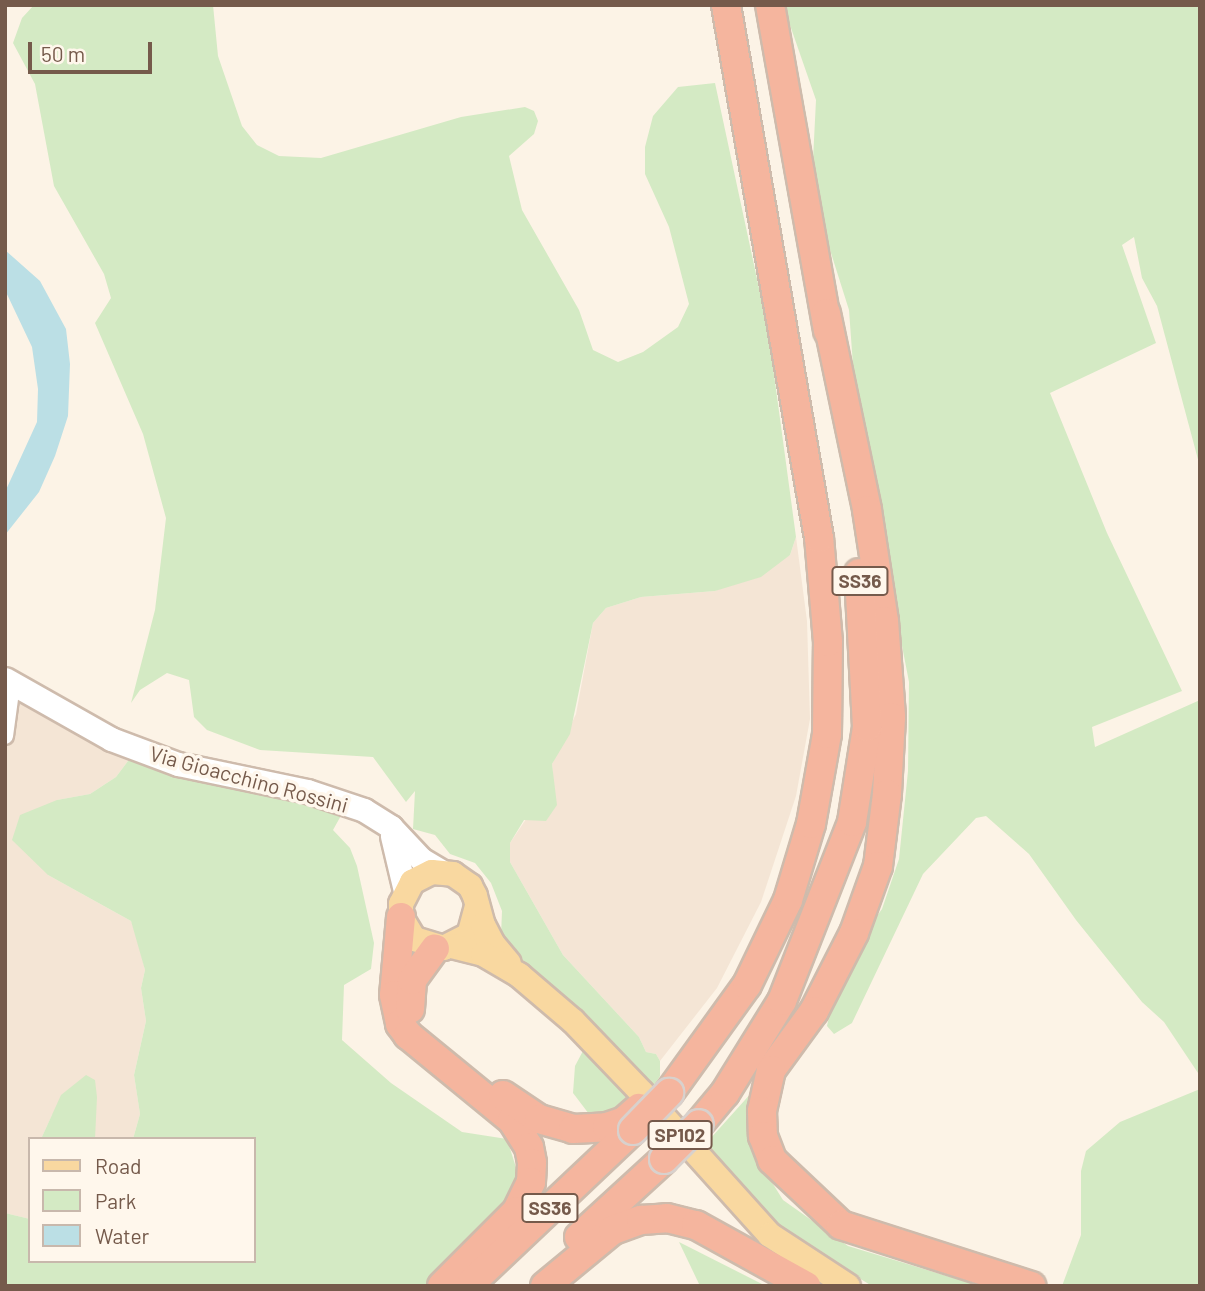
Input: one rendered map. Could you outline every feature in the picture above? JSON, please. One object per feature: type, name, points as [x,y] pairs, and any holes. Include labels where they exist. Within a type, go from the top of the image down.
[{"type":"highway","name":"SS36","points":[[468,1286],[666,1088],[747,985],[789,900],[824,764],[828,642],[819,538],[726,5]]},
{"type":"highway","name":"SS36","points":[[526,1286],[664,1159],[725,1093],[782,1001],[852,822],[862,774],[867,671],[862,599],[826,313],[770,5]]},
{"type":"highway","points":[[826,313],[867,510],[884,621],[891,718],[887,794],[878,866],[853,933],[814,1011],[771,1070],[762,1111],[763,1136],[772,1160],[841,1225],[1031,1286]]},
{"type":"highway","points":[[403,904],[394,995],[400,1024],[408,1035],[512,1120],[529,1147],[531,1163],[531,1182],[517,1211],[442,1286]]},
{"type":"highway","points":[[443,947],[412,980],[409,1006],[414,1019],[523,1111],[555,1126],[591,1129],[636,1119]]},
{"type":"highway","points":[[545,1286],[613,1230],[641,1220],[667,1218],[696,1226],[806,1286]]},
{"type":"main road","points":[[443,872],[470,886],[477,906],[468,935],[443,947],[414,939],[403,904],[421,876],[443,872]]},
{"type":"main road","name":"SP102","points":[[477,906],[492,943],[519,975],[573,1021],[634,1084],[769,1235],[848,1286]]},
{"type":"main road","name":"SP102","points":[[443,947],[483,954],[519,975]]},
{"type":"street","points":[[5,736],[9,682]]},
{"type":"street","name":"Via Gioacchino Rossini","points":[[9,682],[111,739],[177,764],[307,792],[381,819],[421,859],[443,872]]},
{"type":"street","points":[[381,819],[396,844],[403,904]]},
{"type":"shaded area","points":[[796,537],[807,621],[810,719],[796,796],[761,902],[717,988],[660,1061],[656,1054],[646,1052],[639,1037],[563,955],[510,862],[510,843],[553,779],[552,764],[576,714],[593,623],[606,608],[641,597],[715,591],[790,555]]},
{"type":"shaded area","points":[[5,679],[137,749],[116,777],[90,794],[57,800],[48,875],[131,921],[145,970],[141,988],[146,1021],[134,1075],[140,1114],[134,1137],[95,1137],[95,1080],[52,1115],[42,1137],[28,1137],[28,1219],[5,1213]]},
{"type":"green space","points":[[34,5],[213,5],[218,56],[242,126],[257,145],[279,156],[321,158],[461,117],[525,107],[534,111],[538,121],[534,134],[509,156],[522,210],[579,310],[593,350],[618,362],[643,352],[678,327],[689,304],[669,227],[645,174],[645,147],[653,116],[678,87],[715,83],[768,330],[796,537],[790,555],[761,577],[715,591],[641,597],[606,608],[593,623],[570,734],[552,764],[557,805],[546,821],[524,820],[510,843],[510,862],[563,955],[639,1037],[646,1052],[656,1054],[660,1061],[660,1076],[651,1092],[607,1120],[589,1114],[573,1093],[575,1066],[593,1032],[512,952],[501,936],[502,911],[491,883],[475,863],[450,854],[435,835],[413,829],[415,791],[406,802],[373,757],[260,750],[207,730],[194,717],[189,680],[167,673],[140,690],[131,703],[155,610],[166,518],[143,434],[95,323],[111,298],[104,274],[54,186],[35,84],[13,43],[22,18]]},
{"type":"green space","points":[[783,5],[1200,5],[1200,467],[1157,306],[1142,278],[1134,237],[1122,245],[1156,343],[1050,393],[1107,533],[1182,691],[1092,727],[1095,747],[1200,700],[1200,1076],[1164,1022],[1142,1002],[1076,920],[1029,854],[986,816],[976,818],[923,874],[852,1023],[834,1034],[827,1026],[834,993],[863,935],[882,909],[899,859],[908,771],[909,682],[856,407],[849,310],[819,215],[813,160],[816,100]]},
{"type":"green space","points":[[137,749],[348,803],[333,830],[350,848],[357,866],[374,943],[371,969],[344,985],[342,1040],[391,1083],[462,1132],[507,1139],[519,1177],[516,1201],[440,1286],[5,1286],[5,1213],[28,1219],[28,1263],[256,1263],[256,1137],[134,1137],[140,1114],[134,1075],[146,1021],[141,988],[145,970],[131,921],[48,875],[12,840],[20,815],[57,800],[90,794],[116,777]]},
{"type":"green space","points":[[86,1075],[95,1080],[95,1137],[42,1137],[61,1095]]},
{"type":"green space","points":[[1200,1089],[1200,1286],[1062,1286],[1081,1235],[1081,1171],[1086,1151],[1120,1122]]},
{"type":"green space","points":[[753,1091],[753,1152],[783,1200],[848,1246],[980,1286],[872,1286],[773,1225],[701,1149]]},
{"type":"green space","points":[[679,1242],[766,1286],[700,1286]]},
{"type":"water","points":[[5,250],[40,281],[66,329],[70,364],[68,416],[55,456],[39,492],[5,535],[5,492],[37,422],[38,389],[32,347],[5,290]]}]
